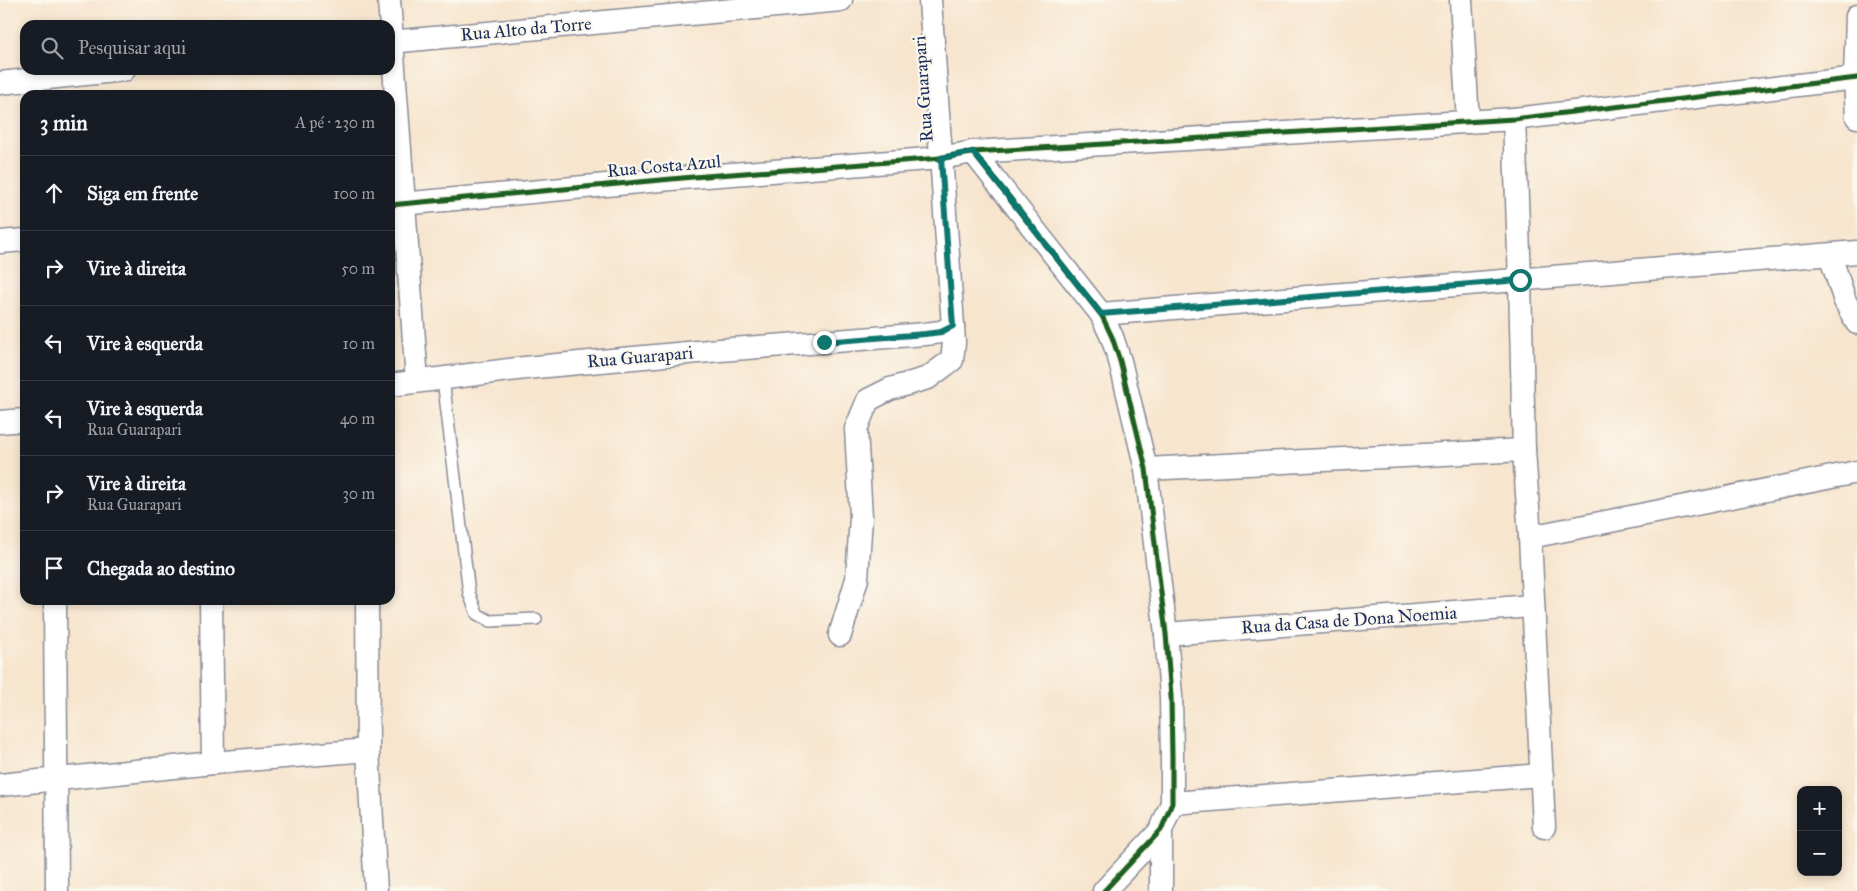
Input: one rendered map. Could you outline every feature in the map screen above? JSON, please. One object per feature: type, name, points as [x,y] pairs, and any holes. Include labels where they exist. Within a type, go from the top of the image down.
[{"type":"street","points":[[390,0],[391,20]]},
{"type":"street","name":"Rua Alto da Torre","points":[[395,42],[842,0]]},
{"type":"street","name":"Rua Guarapari","points":[[395,384],[554,365],[925,334],[941,332],[953,326],[930,0]]},
{"type":"street","points":[[1461,0],[1468,122]]},
{"type":"street","points":[[1857,16],[1857,117]]},
{"type":"street","points":[[0,83],[76,75]]},
{"type":"street","points":[[393,75],[393,90]]},
{"type":"street","name":"Rua Costa Azul","points":[[397,204],[693,176],[941,158],[973,152],[1514,119],[1856,78]]},
{"type":"street","points":[[1514,119],[1524,450],[1544,827]]},
{"type":"street","points":[[395,139],[397,204],[417,381]]},
{"type":"street","points":[[973,152],[1101,314],[1112,337],[1120,362],[1146,469],[1166,634],[1171,696],[1172,803],[1161,830],[1104,891]]},
{"type":"street","points":[[0,242],[20,240]]},
{"type":"street","points":[[1101,314],[1857,252]]},
{"type":"street","points":[[1830,255],[1845,301],[1857,323]]},
{"type":"street","points":[[840,635],[856,579],[861,517],[856,429],[868,400],[890,389],[928,378],[952,360],[953,326]]},
{"type":"street","points":[[0,422],[20,420]]},
{"type":"street","points":[[1146,469],[1524,450]]},
{"type":"street","points":[[1530,538],[1857,472]]},
{"type":"street","points":[[55,605],[58,779],[57,891]]},
{"type":"street","points":[[211,605],[213,763]]},
{"type":"street","points":[[366,605],[368,750],[376,891]]},
{"type":"street","name":"Rua da Casa de Dona Noemia","points":[[1166,634],[1533,606]]},
{"type":"street","points":[[0,785],[213,763],[368,750]]},
{"type":"street","points":[[1172,803],[1542,775]]},
{"type":"street","points":[[1161,830],[1161,891]]},
{"type":"lane","points":[[443,379],[470,593],[477,614],[490,621],[536,620]]},
{"type":"cycle path","points":[[395,205],[693,177],[941,158],[973,152],[1514,119],[1857,78]]},
{"type":"cycle path","points":[[973,152],[1101,314],[1112,337],[1120,361],[1146,469],[1166,634],[1171,696],[1172,803],[1161,830],[1104,891]]},
{"type":"route","points":[[824,342],[925,334],[941,332],[953,326],[941,158],[973,152],[1101,314],[1520,280]]}]
